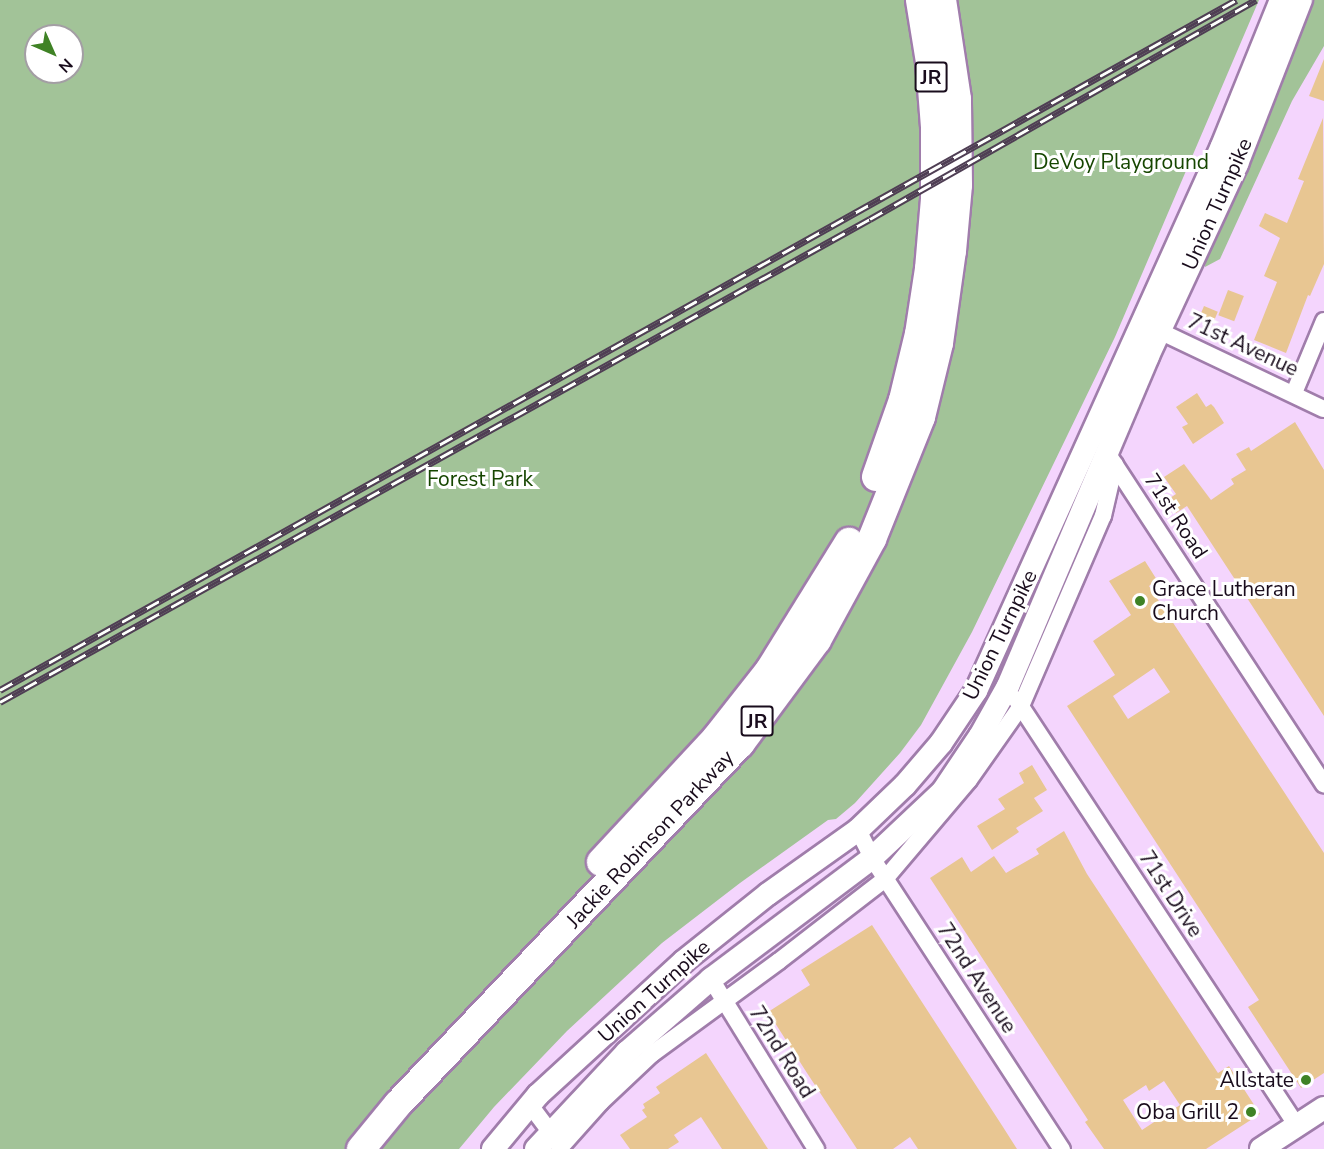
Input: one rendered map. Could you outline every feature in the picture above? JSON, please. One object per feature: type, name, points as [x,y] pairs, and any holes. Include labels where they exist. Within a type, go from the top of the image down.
[{"type":"highway","name":"Jackie Robinson Parkway","points":[[338,1149],[717,737],[769,671],[845,550],[880,469],[903,400],[919,334],[929,269],[935,199],[935,127],[930,62],[920,0]]},
{"type":"highway","name":"Jackie Robinson Parkway","points":[[361,1149],[398,1104],[740,744],[817,640],[872,539],[921,417],[939,343],[952,251],[958,185],[957,99],[942,0]]},
{"type":"main road","name":"Union Turnpike","points":[[536,1149],[558,1144],[627,1053],[711,979],[872,858],[943,791],[980,736],[1008,686],[1111,459],[1151,327],[1281,0]]},
{"type":"main road","name":"Union Turnpike","points":[[493,1149],[531,1105],[684,961],[768,894],[858,830],[905,785],[941,743],[976,691],[1151,327],[1237,164],[1301,0]]},
{"type":"main road","points":[[1261,1149],[1324,1108]]},
{"type":"street","points":[[1294,393],[1324,321]]},
{"type":"street","name":"71st Avenue","points":[[1151,327],[1324,409]]},
{"type":"street","name":"Union Turnpike","points":[[558,1144],[651,1054],[779,962],[885,879],[969,780],[1021,706],[1103,516],[1111,459]]},
{"type":"street","name":"71st Road","points":[[1111,459],[1324,785]]},
{"type":"street","name":"71st Drive","points":[[1008,686],[1297,1126]]},
{"type":"street","name":"72nd Avenue","points":[[858,830],[885,879],[1062,1149]]},
{"type":"street","name":"72nd Road","points":[[711,979],[816,1149]]},
{"type":"street","points":[[531,1105],[558,1144]]},
{"type":"green space","name":"Forest Park","points":[[0,0],[1259,0],[1115,337],[972,632],[921,725],[900,753],[855,803],[836,819],[828,820],[662,943],[567,1031],[494,1107],[459,1149],[0,1149]]},
{"type":"green space","points":[[1309,0],[1324,0],[1324,46],[1292,101],[1220,259],[1205,267],[1206,252]]},
{"type":"building","points":[[1324,59],[1324,101],[1309,96]]},
{"type":"building","points":[[1323,118],[1324,264],[1310,296],[1308,295],[1286,353],[1254,340],[1277,282],[1264,276],[1280,238],[1259,226],[1265,213],[1287,223],[1304,181],[1298,179]]},
{"type":"building","points":[[1228,290],[1244,296],[1234,321],[1218,315]]},
{"type":"building","points":[[1204,306],[1218,312],[1212,325],[1199,319]]},
{"type":"building","points":[[1197,393],[1206,407],[1211,404],[1214,407],[1224,423],[1193,444],[1182,427],[1188,424],[1176,407]]},
{"type":"building","points":[[1295,422],[1324,470],[1324,716],[1187,506],[1176,513],[1172,508],[1167,500],[1176,494],[1164,477],[1184,464],[1211,500],[1234,484],[1231,479],[1246,470],[1236,454],[1249,447],[1251,451]]},
{"type":"building","points":[[1145,561],[1157,580],[1149,586],[1324,853],[1324,1073],[1301,1088],[1248,1007],[1259,1000],[1067,706],[1115,675],[1093,641],[1131,615],[1109,581]],"holes":[[[1154,668],[1170,692],[1128,719],[1113,696]]]},
{"type":"building","points":[[1032,765],[1047,790],[1034,798],[1043,811],[1016,828],[1019,832],[992,850],[977,826],[1005,809],[998,799],[1024,783],[1019,773]]},
{"type":"building","points":[[1064,831],[1087,874],[1218,1073],[1229,1066],[1260,1114],[1206,1149],[1104,1149],[1085,1122],[1088,1120],[930,878],[962,857],[971,872],[994,856],[1006,873],[1039,854],[1036,849]],"holes":[[[1164,1081],[1180,1105],[1142,1130],[1123,1100],[1146,1085],[1149,1091]]]},
{"type":"building","points":[[872,925],[1017,1149],[918,1149],[910,1137],[893,1149],[857,1149],[807,1073],[768,1012],[810,985],[801,970]]},
{"type":"building","points":[[706,1053],[768,1149],[722,1149],[701,1117],[674,1135],[679,1142],[668,1149],[630,1149],[620,1135],[647,1117],[642,1110],[645,1108],[643,1104],[660,1093],[656,1087]]},
{"type":"railway","points":[[0,690],[1236,0]]},
{"type":"railway","points":[[0,702],[870,219],[1256,0]]},
{"type":"place","name":"Grace Lutheran Church","points":[[1140,601]]},
{"type":"place","name":"Allstate","points":[[1306,1080]]},
{"type":"place","name":"Oba Grill 2","points":[[1251,1112]]},
{"type":"park label","name":"DeVoy Playground","points":[[1121,162]]}]
